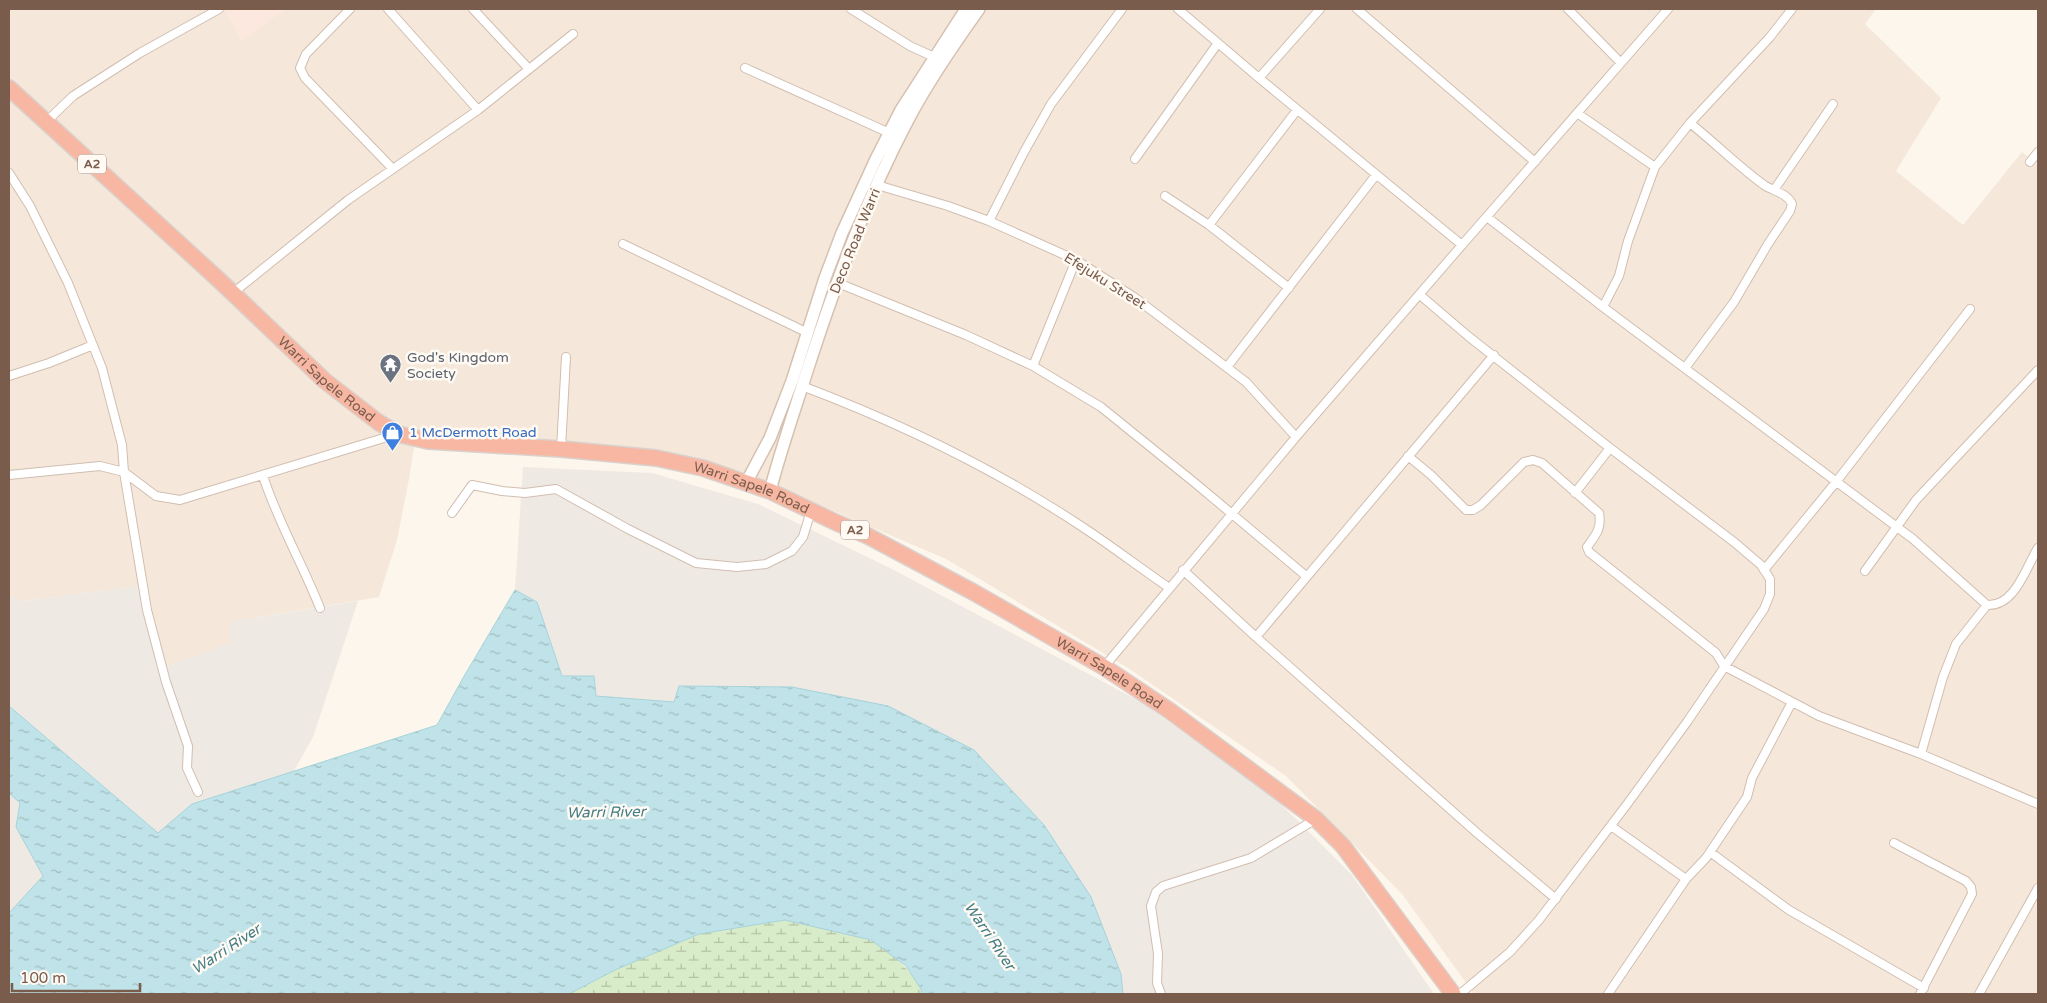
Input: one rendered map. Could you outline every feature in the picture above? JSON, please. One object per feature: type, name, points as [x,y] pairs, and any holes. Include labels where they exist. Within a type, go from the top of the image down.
[{"type":"highway","name":"Warri Sapele Road","points":[[9,88],[326,381],[378,422],[398,434],[428,441],[560,449],[656,458],[703,468],[770,491],[884,544],[975,593],[1104,667],[1170,711],[1316,820],[1343,846],[1453,994]]},
{"type":"main road","name":"Deco Road Warri","points":[[746,484],[770,438],[792,380],[842,233],[934,57],[966,9]]},
{"type":"main road","name":"Deco Road Warri","points":[[770,491],[779,454],[853,239],[877,185],[894,135],[979,9]]},
{"type":"street","points":[[46,122],[73,96],[140,53],[219,9]]},
{"type":"street","points":[[350,9],[306,54],[300,68],[305,78],[392,168]]},
{"type":"street","points":[[388,9],[478,110]]},
{"type":"street","points":[[473,9],[529,69]]},
{"type":"street","points":[[851,9],[910,46],[934,57]]},
{"type":"street","points":[[990,222],[1024,152],[1051,104],[1122,9]]},
{"type":"street","points":[[1178,9],[1297,110],[1462,245]]},
{"type":"street","points":[[1259,78],[1320,9]]},
{"type":"street","points":[[1357,9],[1535,162]]},
{"type":"street","points":[[1568,9],[1621,63]]},
{"type":"street","points":[[1104,667],[1296,436],[1668,9]]},
{"type":"street","points":[[1604,307],[1619,276],[1628,241],[1656,166],[1690,123],[1770,37],[1792,9]]},
{"type":"street","points":[[233,293],[348,200],[478,110],[574,34]]},
{"type":"street","points":[[1135,159],[1218,43]]},
{"type":"street","points":[[745,68],[894,135]]},
{"type":"street","points":[[1774,190],[1833,104]]},
{"type":"street","points":[[1209,225],[1297,110]]},
{"type":"street","points":[[1577,113],[1656,166]]},
{"type":"street","points":[[1685,368],[1734,302],[1790,211],[1792,204],[1791,200],[1764,185],[1690,123]]},
{"type":"street","points":[[2030,162],[2038,152]]},
{"type":"street","points":[[9,172],[30,206],[68,282],[102,368],[122,445],[124,472],[147,610],[166,682],[188,746],[187,768],[198,792]]},
{"type":"street","points":[[1227,367],[1376,175]]},
{"type":"street","name":"Efejuku Street","points":[[877,185],[948,206],[990,222],[1076,260],[1134,297],[1246,382],[1296,436]]},
{"type":"street","points":[[1165,196],[1209,225],[1289,288]]},
{"type":"street","points":[[1487,216],[1604,307],[1912,538],[1988,605],[1997,606],[2007,599],[2038,548]]},
{"type":"street","points":[[623,244],[808,333]]},
{"type":"street","points":[[1033,366],[1076,260]]},
{"type":"street","points":[[838,283],[966,335],[1033,366],[1101,407],[1306,576]]},
{"type":"street","points":[[1420,295],[1610,448],[1726,536],[1761,565],[1770,579],[1770,594],[1764,609],[1611,826],[1556,899],[1510,952],[1460,994]]},
{"type":"street","points":[[1764,570],[1836,482],[1970,309]]},
{"type":"street","points":[[9,376],[49,363],[92,345]]},
{"type":"street","points":[[1256,637],[1494,355]]},
{"type":"street","points":[[560,449],[566,357]]},
{"type":"street","points":[[1865,571],[1916,500],[2038,370]]},
{"type":"street","points":[[802,386],[850,404],[923,437],[1000,478],[1083,527],[1168,588]]},
{"type":"street","points":[[9,475],[100,466],[124,472],[156,496],[180,500],[398,434]]},
{"type":"street","points":[[1575,492],[1610,448]]},
{"type":"street","points":[[1408,456],[1431,475],[1466,510],[1473,510],[1481,505],[1524,462],[1533,460],[1542,464],[1599,513],[1601,524],[1587,547],[1589,552],[1716,653],[1724,666],[1819,716],[1921,754],[2038,804]]},
{"type":"street","points":[[262,476],[286,536],[304,567],[320,608]]},
{"type":"street","points":[[452,513],[472,485],[502,491],[525,492],[556,489],[628,529],[696,563],[737,568],[766,564],[792,551],[803,537],[810,511]]},
{"type":"street","points":[[1183,570],[1477,833],[1556,899]]},
{"type":"street","points":[[1921,754],[1943,677],[1956,644],[1988,605]]},
{"type":"street","points":[[1608,994],[1686,879],[1710,852],[1747,797],[1752,778],[1792,702]]},
{"type":"street","points":[[1161,994],[1157,983],[1158,954],[1152,906],[1156,892],[1163,886],[1184,878],[1251,858],[1316,820]]},
{"type":"street","points":[[1611,826],[1686,879]]},
{"type":"street","points":[[1710,852],[1789,910],[1922,991],[1972,894],[1971,887],[1966,881],[1894,843]]},
{"type":"street","points":[[1979,994],[2038,888]]},
{"type":"shaded area","points":[[9,9],[1876,9],[1865,24],[1941,98],[1896,171],[1963,225],[2022,152],[2038,165],[2038,994],[1474,994],[1402,894],[1286,776],[1128,668],[946,559],[740,471],[660,451],[549,441],[437,434],[429,437],[414,447],[397,540],[379,597],[230,622],[230,643],[159,670],[137,586],[25,601],[9,596]]},
{"type":"shaded area","points":[[225,9],[286,9],[241,40]]},
{"type":"shaded area","points":[[523,467],[652,473],[758,504],[892,569],[1141,702],[1275,798],[1352,875],[1434,994],[1123,994],[1121,974],[675,702],[596,696],[594,676],[562,676],[537,602],[515,590]]},
{"type":"shaded area","points":[[137,586],[159,669],[230,643],[230,622],[358,601],[313,737],[294,771],[192,804],[158,833],[9,706],[9,596],[25,601]]},
{"type":"shaded area","points":[[9,793],[20,803],[16,827],[43,876],[9,913]]},
{"type":"green space","points":[[785,920],[849,934],[876,943],[909,971],[920,987],[922,994],[569,994],[615,970],[699,934]]},
{"type":"water","name":"Warri River","points":[[515,590],[537,602],[562,676],[594,676],[596,696],[674,702],[679,686],[792,687],[888,706],[974,750],[1044,825],[1091,897],[1121,974],[1123,994],[922,994],[921,989],[906,966],[871,940],[785,920],[699,934],[615,970],[569,994],[9,994],[9,913],[43,876],[16,827],[20,803],[9,793],[9,706],[158,833],[192,804],[437,725]]},
{"type":"place","name":"God's Kingdom Society","points":[[391,384]]},
{"type":"place","name":"1 McDermott Road","points":[[393,451]]}]
